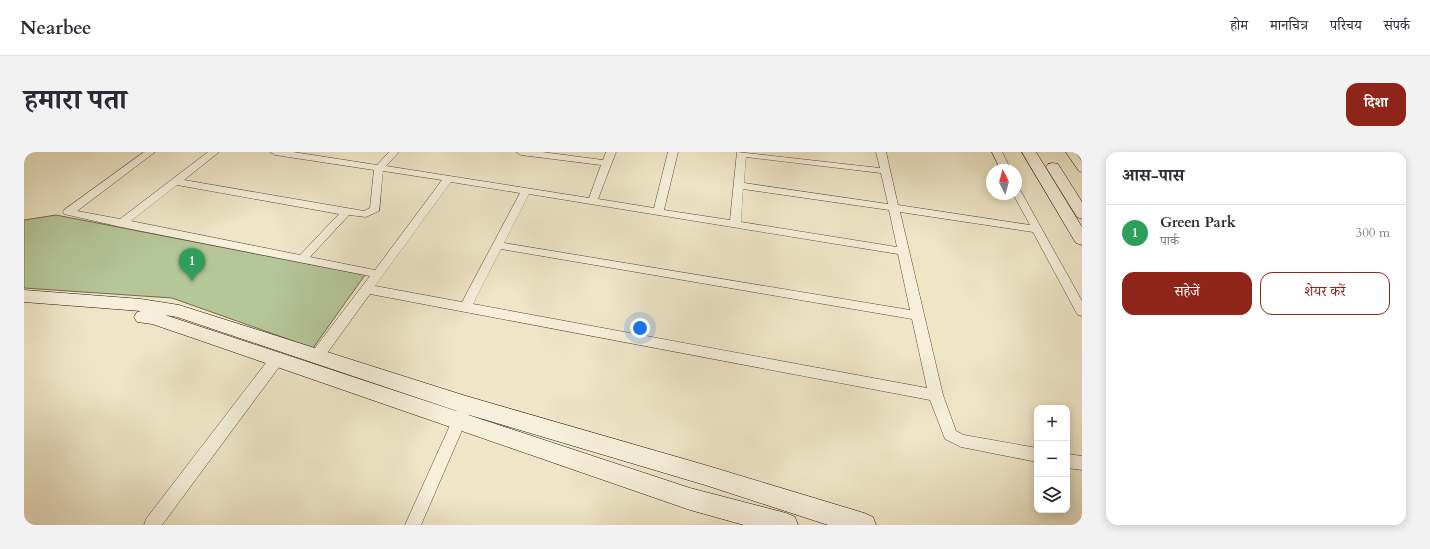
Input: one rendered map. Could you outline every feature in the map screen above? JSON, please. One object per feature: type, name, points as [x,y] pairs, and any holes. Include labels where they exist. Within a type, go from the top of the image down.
[{"type":"street","points":[[150,152],[68,211],[121,224],[378,274]]},
{"type":"street","points":[[121,224],[214,152]]},
{"type":"street","points":[[275,152],[323,155],[379,168],[526,190],[592,202],[902,251]]},
{"type":"street","points":[[177,182],[346,212],[366,214],[374,211],[379,168],[394,152]]},
{"type":"street","points":[[521,152],[606,163]]},
{"type":"street","points":[[592,202],[611,152]]},
{"type":"street","points":[[658,212],[673,152]]},
{"type":"street","points":[[811,152],[812,162]]},
{"type":"street","points":[[881,152],[902,251],[936,395],[950,435],[955,440],[1034,454]]},
{"type":"street","points":[[996,152],[1003,164]]},
{"type":"street","points":[[1029,152],[1082,240]]},
{"type":"street","points":[[1044,152],[1082,214]]},
{"type":"street","points":[[1071,152],[1082,169]]},
{"type":"street","points":[[735,224],[742,153],[885,170]]},
{"type":"street","points":[[317,356],[449,178]]},
{"type":"street","points":[[739,185],[1036,229]]},
{"type":"street","points":[[466,307],[526,190]]},
{"type":"street","points":[[1021,200],[1082,312]]},
{"type":"street","points":[[302,259],[346,212]]},
{"type":"street","points":[[497,245],[917,315]]},
{"type":"street","points":[[367,289],[936,395]]},
{"type":"street","points":[[25,299],[141,305],[179,311],[317,356],[462,413],[690,499],[786,525]]},
{"type":"street","points":[[25,299],[153,318],[277,359],[462,413],[705,475],[864,525]]},
{"type":"street","points":[[152,525],[277,359]]},
{"type":"street","points":[[413,525],[462,413]]},
{"type":"street","points":[[1070,461],[1082,463]]},
{"type":"green space","points":[[56,215],[365,275],[313,348],[172,298],[24,288],[24,220]]},
{"type":"place","name":"Green Park","points":[[192,281]]}]
